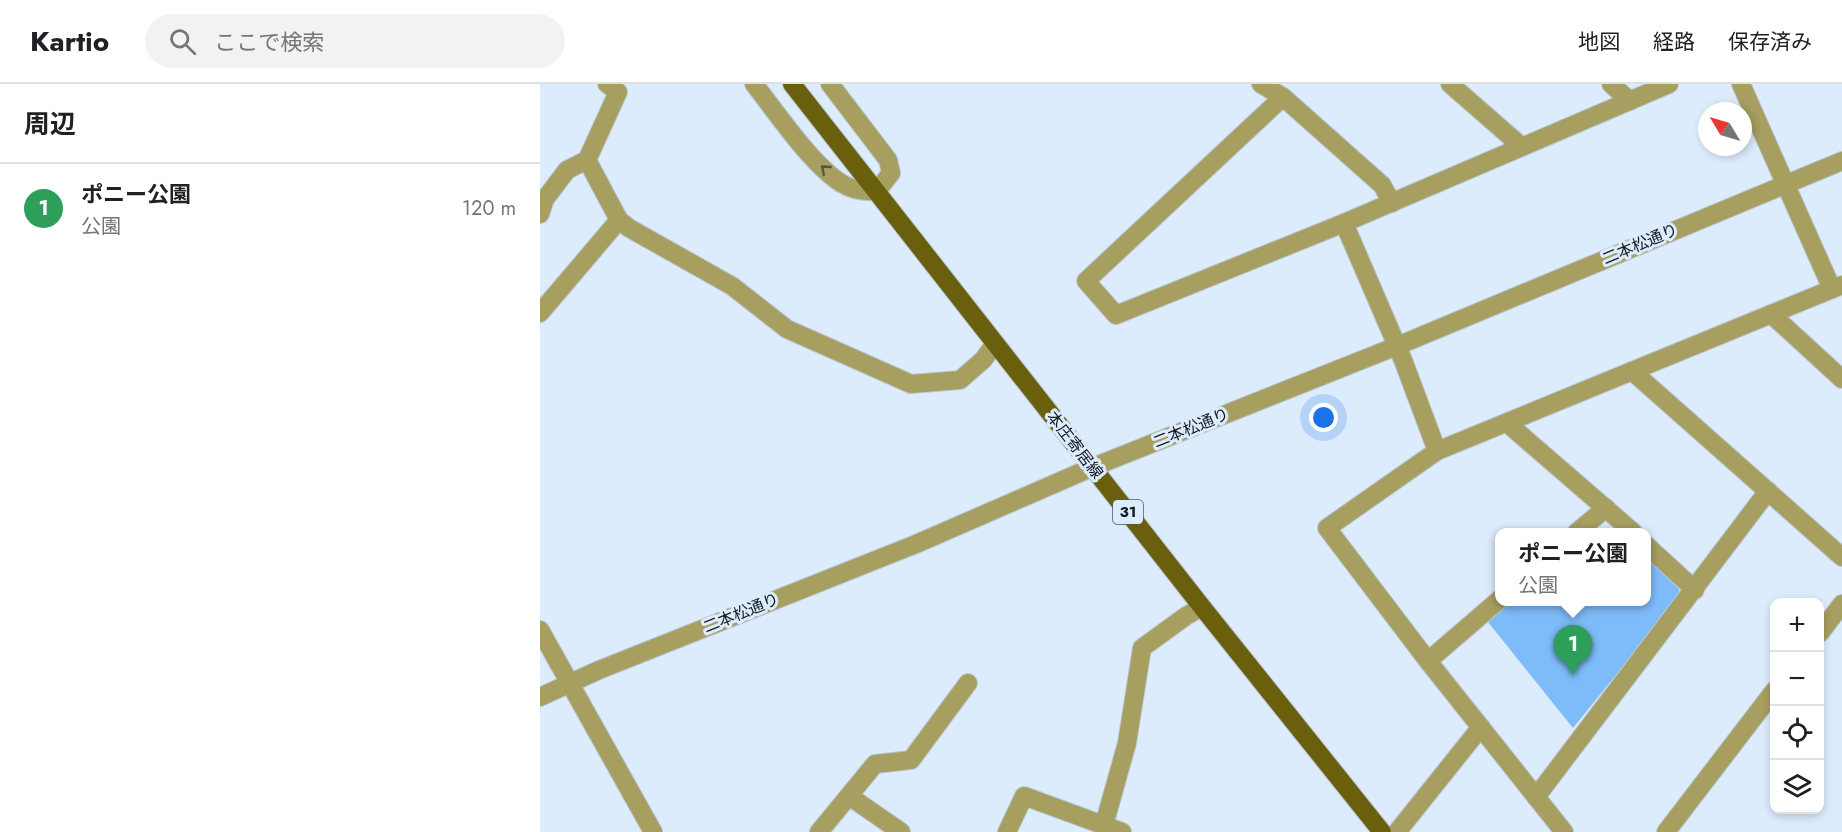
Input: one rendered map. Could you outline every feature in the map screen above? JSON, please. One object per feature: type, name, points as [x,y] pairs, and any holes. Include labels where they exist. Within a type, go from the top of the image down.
[{"type":"main road","name":"本庄寄居線","points":[[792,84],[1202,607],[1382,832]]},
{"type":"street","points":[[540,214],[545,199],[567,170],[587,160],[618,92],[608,84]]},
{"type":"street","points":[[754,84],[825,169],[840,182],[856,190],[877,191],[891,173],[888,160],[838,87]]},
{"type":"street","points":[[1261,84],[1283,97],[1382,185],[1392,203]]},
{"type":"street","points":[[1450,84],[1521,146]]},
{"type":"street","points":[[1611,84],[1630,100]]},
{"type":"street","points":[[1283,97],[1086,281],[1116,315],[1392,203],[1669,84]]},
{"type":"street","points":[[1564,832],[1428,661],[1327,528],[1437,451],[1837,287],[1785,183],[1741,84]]},
{"type":"street","points":[[587,160],[619,220],[669,252],[732,286],[787,328],[912,384],[960,380],[983,360],[995,344]]},
{"type":"street","name":"二本松通り","points":[[540,697],[569,683],[905,548],[1093,467],[1397,346],[1842,160]]},
{"type":"street","points":[[540,313],[619,220]]},
{"type":"street","points":[[1344,223],[1397,346],[1437,451]]},
{"type":"street","points":[[1771,314],[1842,379]]},
{"type":"street","points":[[1632,371],[1842,557]]},
{"type":"street","points":[[1507,423],[1628,528]]},
{"type":"street","points":[[1536,796],[1695,590],[1768,491]]},
{"type":"street","points":[[1582,528],[1606,508]]},
{"type":"street","points":[[1651,549],[1695,590]]},
{"type":"street","points":[[1428,661],[1495,603]]},
{"type":"street","points":[[1824,628],[1842,604]]},
{"type":"street","points":[[1104,825],[1127,743],[1143,648],[1202,607]]},
{"type":"street","points":[[540,630],[653,832]]},
{"type":"street","points":[[819,832],[875,764],[911,760],[968,683]]},
{"type":"street","points":[[1666,832],[1770,696]]},
{"type":"street","points":[[1397,832],[1481,727]]},
{"type":"street","points":[[849,796],[901,832]]},
{"type":"street","points":[[1007,832],[1024,796],[1122,832]]},
{"type":"shaded area","points":[[1651,563],[1679,589],[1680,596],[1573,728],[1488,622],[1506,606],[1651,606]]},
{"type":"place","name":"ポニー公園","points":[[1573,675]]}]
